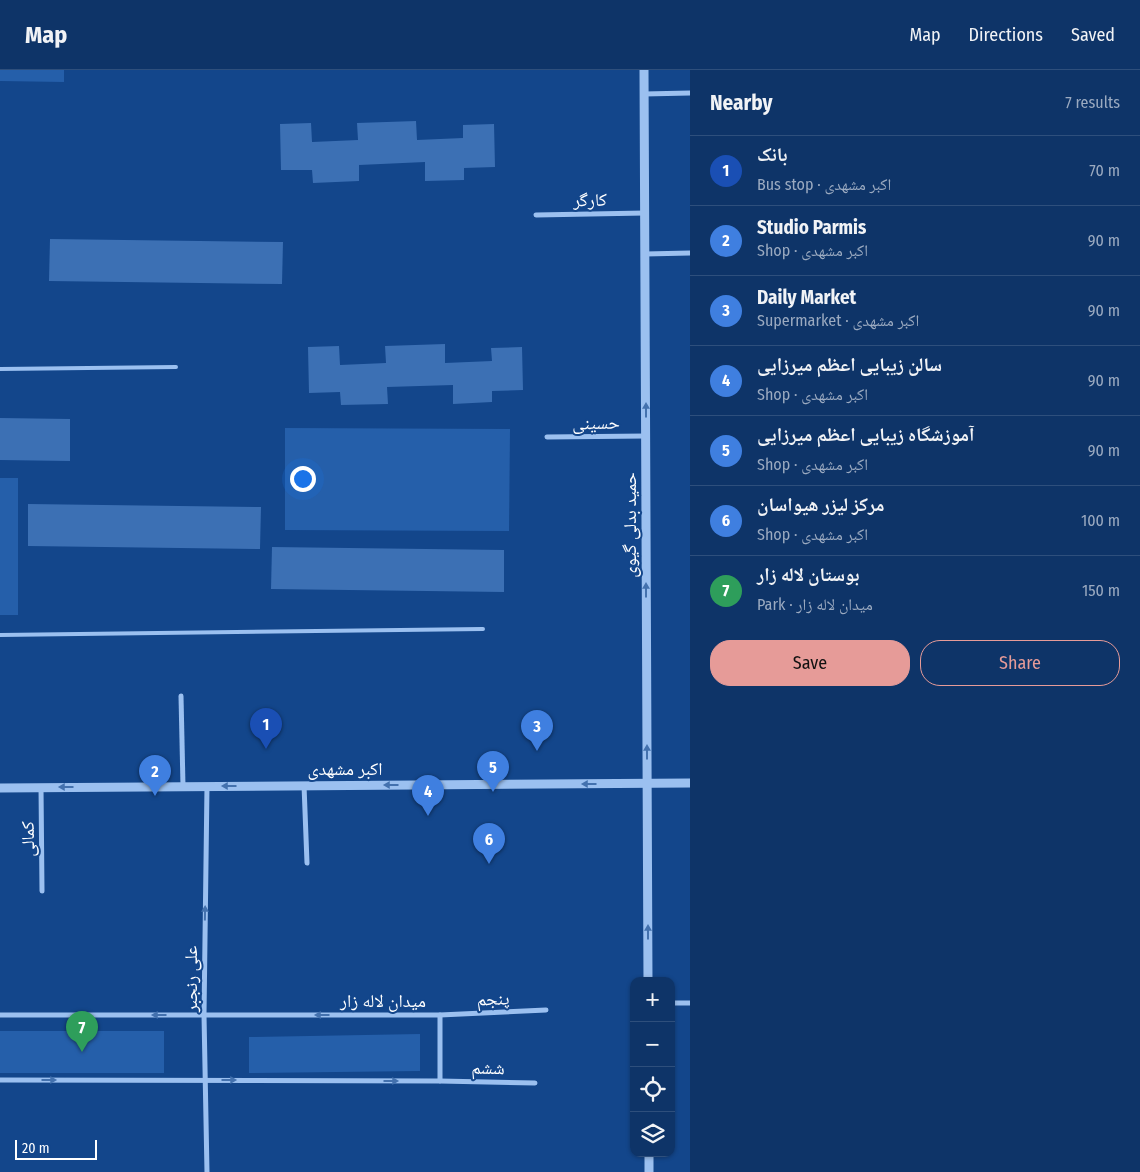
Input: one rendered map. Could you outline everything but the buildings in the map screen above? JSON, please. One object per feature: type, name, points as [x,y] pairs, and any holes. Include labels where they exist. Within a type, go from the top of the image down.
[{"type":"street","name":"حمید بدلی گیوی","points":[[644,70],[648,977]]},
{"type":"street","points":[[644,94],[690,93]]},
{"type":"street","name":"کارگر","points":[[536,215],[645,213]]},
{"type":"street","points":[[645,254],[690,253]]},
{"type":"street","name":"حسینی","points":[[547,438],[646,436]]},
{"type":"street","points":[[181,696],[183,786]]},
{"type":"street","name":"اکبر مشهدی","points":[[0,788],[690,783]]},
{"type":"street","points":[[304,785],[307,863]]},
{"type":"street","name":"علی رنجبر","points":[[207,786],[204,1015],[207,1172]]},
{"type":"street","name":"کمالی","points":[[41,787],[42,891]]},
{"type":"street","points":[[675,1003],[690,1003]]},
{"type":"street","name":"پنجم","points":[[440,1015],[546,1010]]},
{"type":"street","name":"میدان لاله زار","points":[[0,1015],[440,1015],[440,1081]]},
{"type":"street","points":[[0,1080],[440,1081]]},
{"type":"street","name":"ششم","points":[[440,1081],[535,1083]]},
{"type":"street","points":[[649,1157],[649,1172]]},
{"type":"lane","points":[[0,369],[176,367]]},
{"type":"lane","points":[[0,635],[483,629]]},
{"type":"shaded area","points":[[0,70],[64,70],[64,82],[0,81]]},
{"type":"shaded area","points":[[285,428],[510,429],[509,531],[285,530]]},
{"type":"shaded area","points":[[0,478],[18,478],[18,615],[0,615]]},
{"type":"shaded area","points":[[0,1031],[164,1031],[164,1073],[0,1073]]},
{"type":"shaded area","points":[[420,1034],[420,1071],[249,1073],[249,1037]]},
{"type":"place","name":"بانک","points":[[266,749]]},
{"type":"place","name":"Daily Market","points":[[537,751]]},
{"type":"place","name":"آموزشگاه زیبایی اعظم میرزایی","points":[[493,792]]},
{"type":"place","name":"Studio Parmis","points":[[155,796]]},
{"type":"place","name":"سالن زیبایی اعظم میرزایی","points":[[428,816]]},
{"type":"place","name":"مرکز لیزر هیواسان","points":[[489,864]]},
{"type":"place","name":"بوستان لاله زار","points":[[82,1052]]}]
